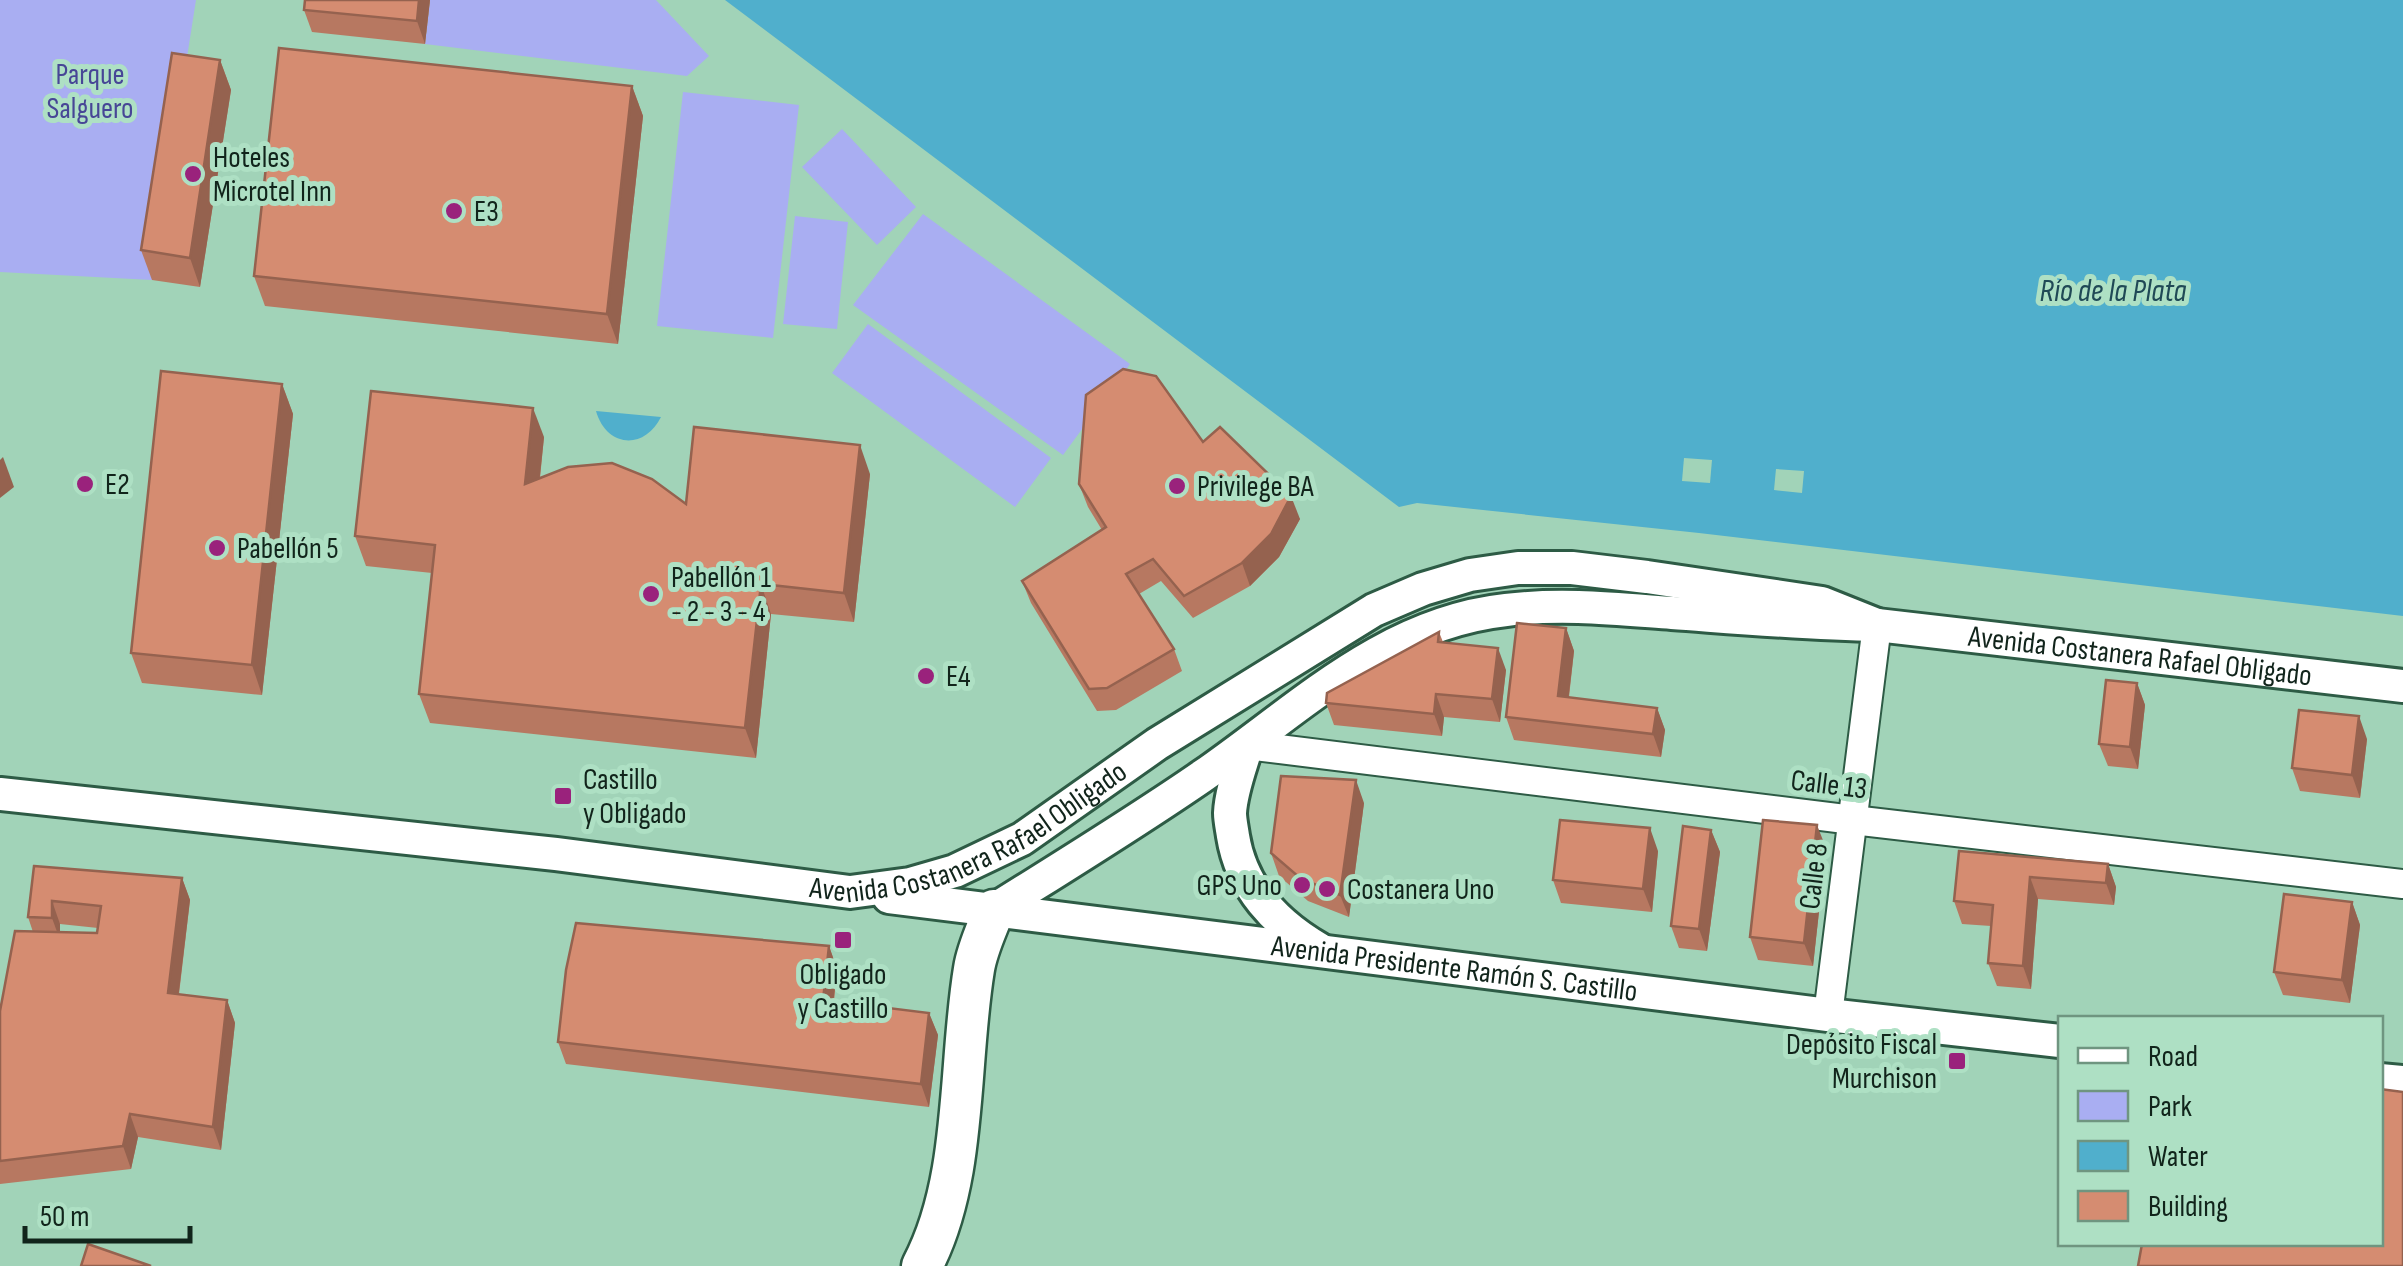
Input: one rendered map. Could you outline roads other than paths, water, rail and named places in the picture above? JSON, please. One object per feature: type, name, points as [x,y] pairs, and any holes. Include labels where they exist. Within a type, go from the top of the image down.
[{"type":"highway","points":[[922,1266],[936,1237],[951,1178],[974,965],[994,910]]},
{"type":"main road","name":"Avenida Costanera Rafael Obligado","points":[[0,794],[556,854],[850,892],[910,884],[955,871],[1000,851],[1157,744],[1374,610],[1423,589],[1470,576],[1518,568],[1572,568],[1647,577],[1822,603],[1877,625]]},
{"type":"main road","name":"Avenida Costanera Rafael Obligado","points":[[994,910],[1247,745],[1329,682],[1381,650],[1427,628],[1504,610],[1574,605],[1816,624],[1877,625],[2403,686]]},
{"type":"main road","points":[[1247,745],[1230,813],[1235,848],[1248,881],[1268,910],[1294,934],[1325,952]]},
{"type":"main road","name":"Avenida Presidente Ramón S. Castillo","points":[[850,892],[2058,1042]]},
{"type":"street","name":"Calle 8","points":[[1828,1016],[1877,625]]},
{"type":"street","name":"Calle 13","points":[[1247,745],[2403,884]]},
{"type":"water","name":"Río de la Plata","points":[[725,0],[2403,0],[2403,616],[1699,533],[1417,503],[1399,507]]},
{"type":"water","points":[[596,411],[661,417],[645,435],[626,440],[608,432]]},
{"type":"place","name":"Hoteles Microtel Inn","points":[[193,174]]},
{"type":"place","name":"E3","points":[[454,211]]},
{"type":"place","name":"E2","points":[[85,484]]},
{"type":"place","name":"Privilege BA","points":[[1177,486]]},
{"type":"place","name":"Pabellón 5","points":[[217,548]]},
{"type":"place","name":"Pabellón 1 - 2 - 3 - 4","points":[[651,594]]},
{"type":"place","name":"E4","points":[[926,676]]},
{"type":"place","name":"Castillo y Obligado","points":[[563,796]]},
{"type":"place","name":"GPS Uno","points":[[1302,885]]},
{"type":"place","name":"Costanera Uno","points":[[1327,889]]},
{"type":"place","name":"Obligado y Castillo","points":[[843,940]]},
{"type":"place","name":"Depósito Fiscal Murchison","points":[[1957,1061]]},
{"type":"park label","name":"Parque Salguero","points":[[90,91]]}]
